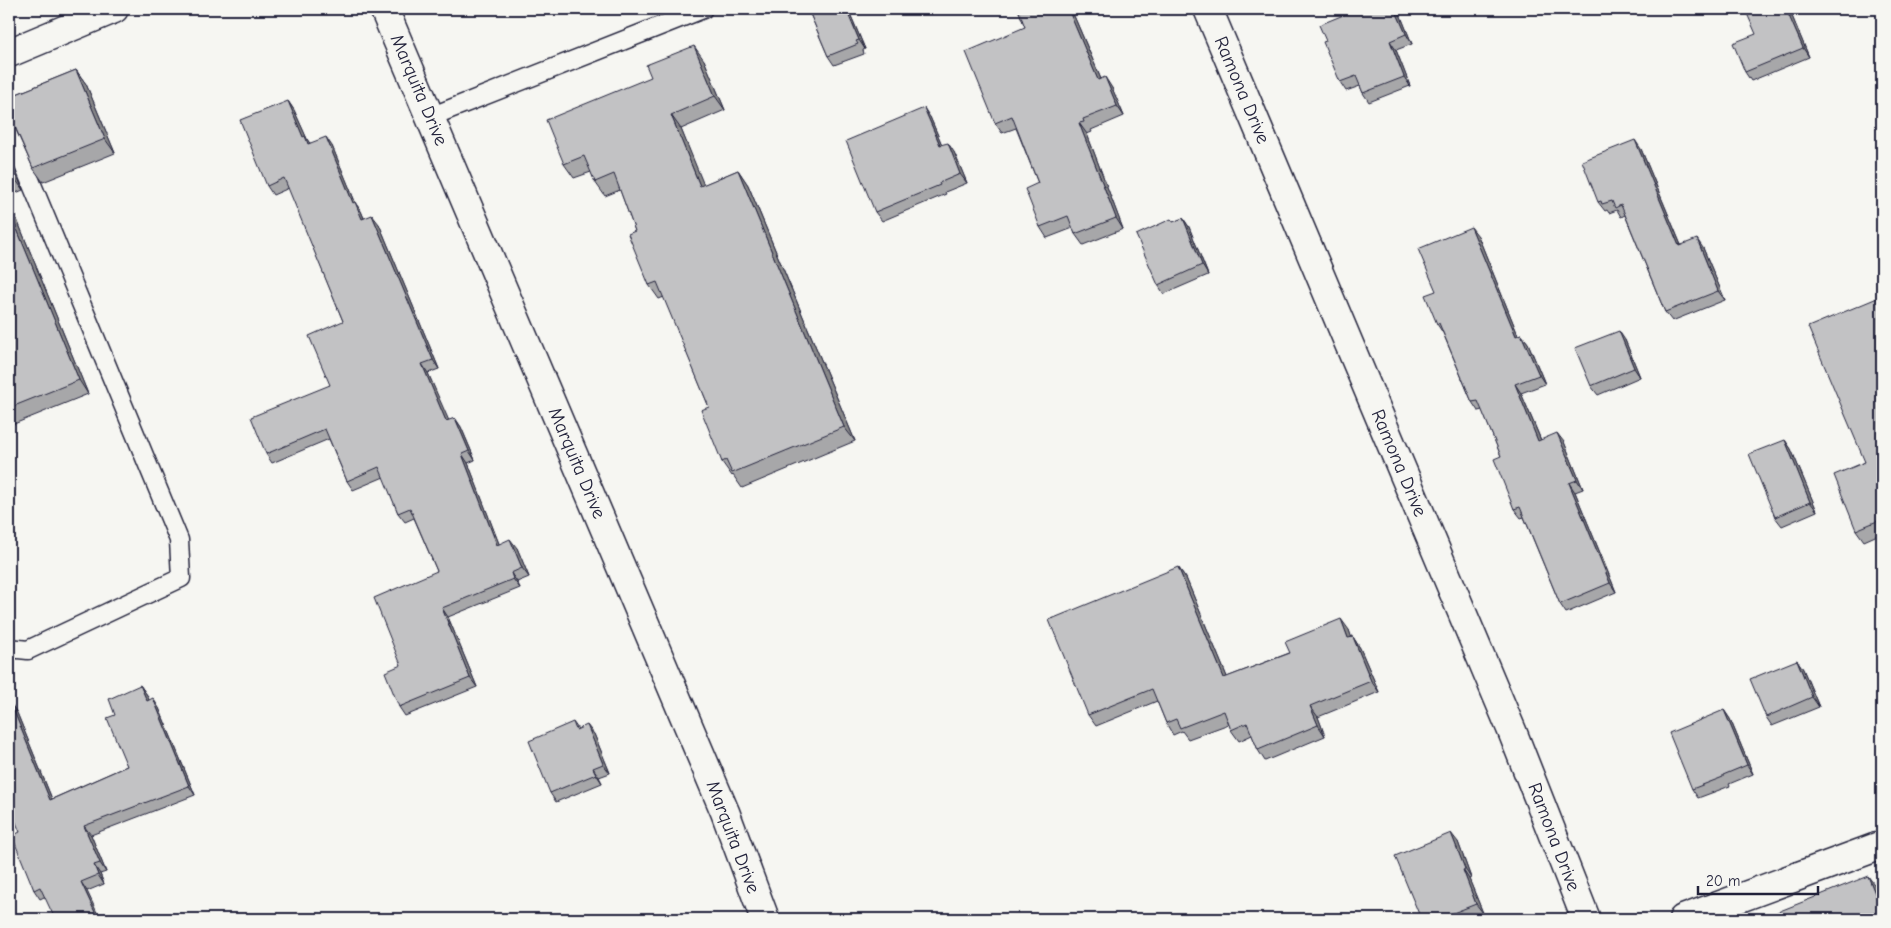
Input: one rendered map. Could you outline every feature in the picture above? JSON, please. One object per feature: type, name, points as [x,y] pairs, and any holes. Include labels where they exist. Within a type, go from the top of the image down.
[{"type":"street","points":[[9,53],[114,9]]},
{"type":"street","name":"Marquita Drive","points":[[384,9],[725,812],[765,919]]},
{"type":"street","name":"Ramona Drive","points":[[1208,9],[1512,731],[1586,919]]},
{"type":"street","points":[[1683,919],[1882,845]]},
{"type":"lane","points":[[430,117],[703,9]]},
{"type":"lane","points":[[9,129],[179,540],[181,578],[28,650],[9,648]]},
{"type":"building","points":[[808,9],[846,9],[859,40],[856,41],[858,44],[828,56]]},
{"type":"building","points":[[1018,9],[1068,9],[1098,80],[1105,77],[1117,106],[1083,119],[1084,122],[1079,123],[1116,218],[1075,234],[1068,216],[1040,227],[1025,189],[1038,183],[1012,116],[995,123],[966,52],[1025,27]]},
{"type":"building","points":[[1358,9],[1395,9],[1406,34],[1390,41],[1404,77],[1363,93],[1356,76],[1340,82],[1323,42],[1326,41],[1319,25]]},
{"type":"building","points":[[1745,9],[1786,9],[1803,48],[1745,72],[1733,43],[1756,34]]},
{"type":"building","points":[[694,46],[715,96],[671,115],[700,186],[738,170],[844,427],[732,473],[726,460],[722,462],[701,410],[709,407],[657,282],[649,285],[628,234],[635,231],[614,174],[595,182],[584,156],[564,164],[546,120],[651,77],[646,65]]},
{"type":"building","points":[[76,70],[105,139],[33,168],[9,113],[9,97]]},
{"type":"building","points":[[288,101],[303,137],[305,136],[308,144],[326,137],[353,203],[355,202],[362,219],[372,215],[433,360],[422,364],[446,421],[455,418],[469,451],[462,454],[497,545],[510,539],[522,568],[511,573],[513,579],[442,608],[470,678],[399,707],[385,672],[401,665],[374,598],[437,571],[410,508],[398,513],[379,467],[347,481],[325,429],[266,454],[251,417],[330,385],[309,336],[343,321],[284,178],[267,186],[240,120]]},
{"type":"building","points":[[924,108],[940,145],[948,143],[960,174],[939,183],[940,185],[875,212],[846,141]]},
{"type":"building","points":[[1635,140],[1679,246],[1697,239],[1718,291],[1665,312],[1621,205],[1615,208],[1612,201],[1602,204],[1601,201],[1598,202],[1582,161]]},
{"type":"building","points":[[9,166],[13,176],[9,178]]},
{"type":"building","points":[[9,210],[79,380],[9,408]]},
{"type":"building","points":[[1183,218],[1202,265],[1158,285],[1136,235],[1171,219],[1173,222]]},
{"type":"building","points":[[1471,227],[1516,336],[1521,334],[1539,375],[1515,384],[1538,441],[1557,433],[1577,480],[1569,483],[1610,583],[1560,604],[1520,507],[1514,509],[1494,459],[1501,456],[1478,401],[1472,402],[1439,323],[1437,324],[1425,295],[1436,291],[1418,249]]},
{"type":"building","points":[[1882,296],[1882,519],[1856,530],[1834,475],[1865,462],[1808,327]]},
{"type":"building","points":[[1619,331],[1634,368],[1591,386],[1575,348]]},
{"type":"building","points":[[1785,440],[1810,502],[1775,517],[1749,454]]},
{"type":"building","points":[[1178,567],[1224,678],[1290,653],[1285,642],[1341,619],[1348,638],[1353,637],[1371,681],[1310,706],[1318,725],[1258,750],[1247,723],[1231,730],[1224,711],[1180,728],[1176,719],[1166,723],[1152,689],[1088,715],[1049,620]]},
{"type":"building","points":[[1797,660],[1812,697],[1766,717],[1750,679]]},
{"type":"building","points":[[140,685],[147,701],[153,698],[189,786],[84,826],[100,863],[94,865],[98,875],[81,882],[98,919],[55,919],[40,887],[34,890],[12,836],[20,832],[9,806],[9,705],[11,704],[50,800],[127,766],[107,718],[115,715],[109,699]]},
{"type":"building","points":[[1724,710],[1747,765],[1692,789],[1669,733]]},
{"type":"building","points":[[573,722],[576,730],[587,725],[603,764],[593,768],[596,774],[550,793],[529,741]]},
{"type":"building","points":[[1451,833],[1476,904],[1438,919],[1421,919],[1395,856]]},
{"type":"building","points":[[1868,876],[1882,911],[1882,919],[1760,919]]}]
